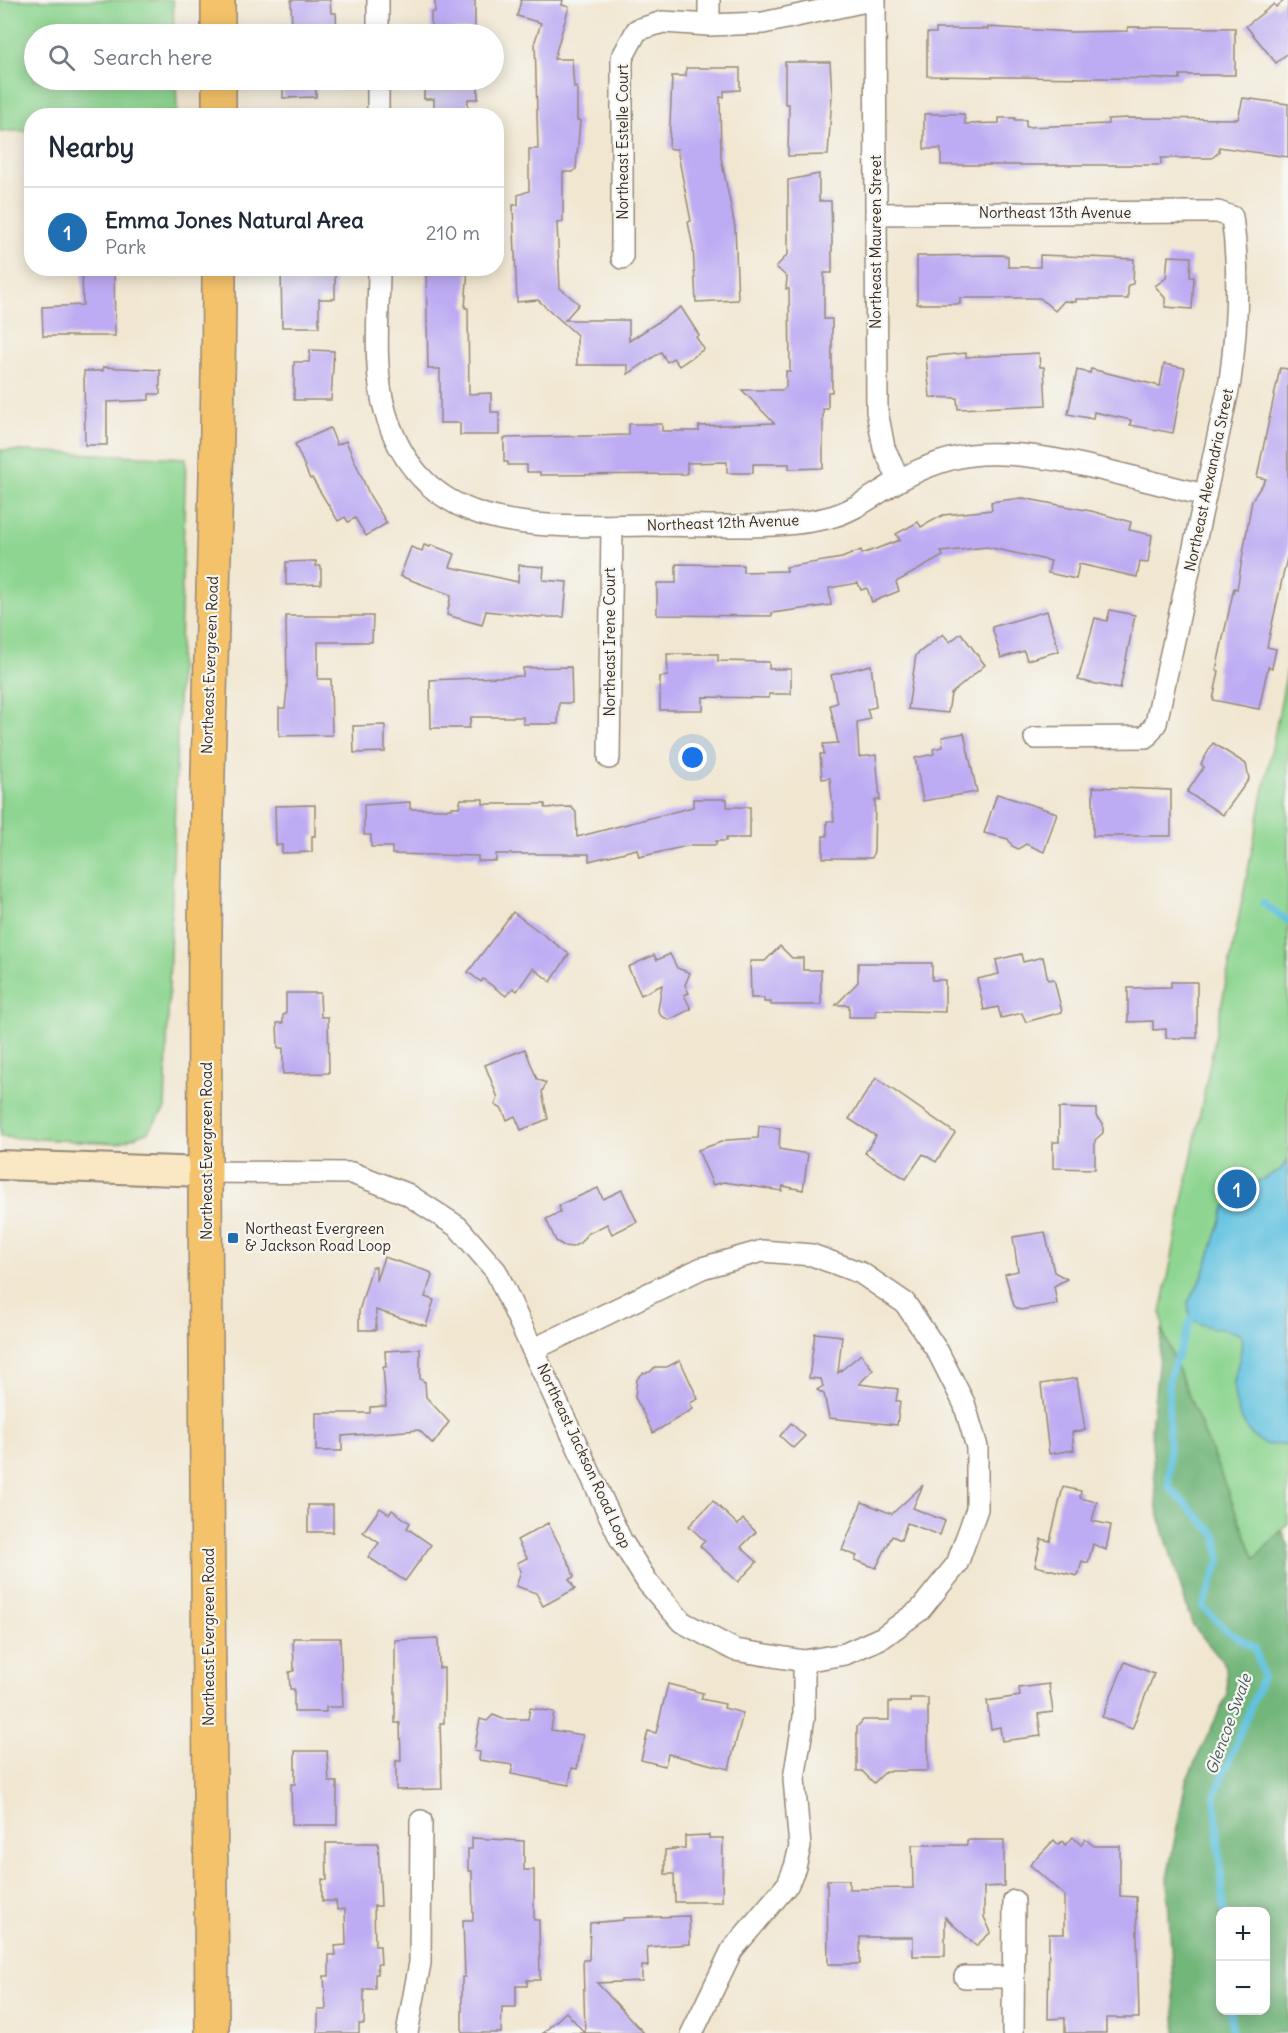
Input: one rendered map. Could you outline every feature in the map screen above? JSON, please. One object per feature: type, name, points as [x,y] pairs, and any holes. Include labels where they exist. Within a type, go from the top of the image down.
[{"type":"main road","points":[[218,0],[218,24]]},
{"type":"main road","points":[[219,90],[219,108]]},
{"type":"main road","name":"Northeast Evergreen Road","points":[[212,2033],[207,742],[218,438],[219,276]]},
{"type":"main road","points":[[0,1165],[207,1172]]},
{"type":"street","points":[[378,0],[378,24]]},
{"type":"street","points":[[709,0],[709,25],[763,23],[873,0]]},
{"type":"street","name":"Northeast Maureen Street","points":[[873,0],[877,411],[884,448],[899,480]]},
{"type":"street","name":"Northeast Estelle Court","points":[[622,258],[622,58],[637,30],[663,22],[709,25]]},
{"type":"street","points":[[378,90],[378,108]]},
{"type":"street","name":"Northeast 13th Avenue","points":[[876,214],[1218,212],[1232,217]]},
{"type":"street","name":"Northeast Alexandria Street","points":[[1035,738],[1146,737],[1156,723],[1230,381],[1235,346],[1236,256],[1232,217]]},
{"type":"street","name":"Northeast 12th Avenue","points":[[379,276],[381,390],[386,413],[398,443],[414,471],[440,494],[468,511],[510,522],[612,526],[790,524],[834,516],[899,480],[936,463],[979,454],[1027,454],[1205,495]]},
{"type":"street","name":"Northeast Irene Court","points":[[609,758],[612,526]]},
{"type":"street","name":"Northeast Jackson Road Loop","points":[[207,1172],[352,1173],[407,1194],[458,1227],[496,1271],[534,1348],[621,1540],[648,1583],[682,1622],[735,1650],[804,1661],[845,1654],[883,1637],[920,1610],[957,1564],[977,1509],[977,1447],[964,1403],[938,1352],[905,1303],[861,1273],[812,1255],[762,1251],[702,1268],[534,1348]]},
{"type":"street","points":[[692,2033],[732,1950],[788,1884],[795,1867],[800,1847],[794,1779],[804,1717],[804,1661]]},
{"type":"street","points":[[407,2033],[420,1963],[421,1821]]},
{"type":"street","points":[[1013,2033],[1014,1900]]},
{"type":"street","points":[[965,1977],[1013,1977]]},
{"type":"green space","points":[[0,0],[173,0],[174,24],[24,24],[24,90],[176,90],[177,108],[24,108],[24,131],[0,131]]},
{"type":"green space","points":[[0,450],[186,458],[165,1109],[147,1132],[118,1143],[0,1137]]},
{"type":"green space","points":[[1288,666],[1288,1523],[1255,1559],[1165,1340],[1161,1313]]},
{"type":"green space","points":[[1162,1329],[1255,1559],[1282,1530],[1288,1545],[1288,2033],[1176,2033],[1167,1879],[1186,1781],[1227,1695],[1226,1666],[1192,1624],[1157,1509],[1151,1429]]},
{"type":"water","points":[[1288,1161],[1288,1444],[1270,1445],[1258,1441],[1252,1435],[1238,1410],[1234,1385],[1241,1348],[1241,1335],[1200,1324],[1190,1313],[1188,1303],[1203,1275],[1225,1208],[1242,1189],[1279,1171]]},
{"type":"building","points":[[291,0],[330,0],[331,13],[336,13],[337,24],[292,24]]},
{"type":"building","points":[[435,0],[475,0],[475,24],[431,24],[431,12],[435,12]]},
{"type":"building","points":[[521,0],[563,0],[562,5],[569,7],[554,59],[572,59],[574,88],[577,87],[577,120],[580,120],[576,169],[573,172],[563,172],[563,222],[557,223],[560,288],[579,304],[565,320],[629,320],[629,341],[681,307],[699,335],[696,337],[704,349],[679,366],[673,358],[667,362],[661,352],[628,374],[628,365],[577,365],[577,335],[538,300],[517,302],[513,205],[518,205],[518,195],[529,191],[529,149],[538,149],[535,41],[541,23],[517,16]]},
{"type":"building","points":[[1288,0],[1288,53],[1276,63],[1246,26],[1274,4],[1276,7]]},
{"type":"building","points":[[988,27],[1070,32],[1128,31],[1128,27],[1235,28],[1235,75],[1180,75],[1180,79],[927,76],[927,33],[936,33],[936,29],[988,29]]},
{"type":"building","points":[[785,62],[830,62],[832,95],[828,155],[788,156],[789,104],[785,104]]},
{"type":"building","points":[[686,68],[740,68],[740,90],[724,91],[724,97],[720,97],[721,158],[735,227],[738,300],[696,302],[693,247],[688,222],[691,221],[677,149],[669,149],[672,76],[686,76]]},
{"type":"building","points":[[283,90],[316,90],[316,97],[283,98]]},
{"type":"building","points":[[424,90],[478,90],[478,99],[468,99],[468,108],[434,108],[434,99],[424,99]]},
{"type":"building","points":[[1243,98],[1288,104],[1288,157],[1219,147],[1219,152],[1212,158],[1161,158],[1161,165],[941,165],[941,149],[924,149],[924,114],[964,114],[965,124],[999,123],[999,118],[1015,118],[1015,120],[1026,120],[1026,127],[1108,124],[1108,119],[1129,118],[1238,119]]},
{"type":"building","points":[[819,174],[819,201],[831,201],[832,241],[832,273],[824,273],[824,319],[832,319],[832,392],[828,392],[828,409],[823,409],[823,468],[789,469],[789,464],[753,464],[753,473],[727,473],[727,462],[687,463],[687,474],[540,475],[540,472],[527,472],[527,465],[508,465],[508,462],[504,462],[504,438],[629,435],[629,424],[662,424],[662,431],[699,431],[699,426],[774,423],[742,390],[783,390],[786,387],[786,371],[790,371],[789,289],[786,289],[787,277],[776,267],[788,254],[788,180]]},
{"type":"building","points":[[1040,255],[1134,259],[1133,284],[1128,285],[1128,299],[1076,299],[1076,302],[1064,301],[1055,311],[1040,298],[960,298],[960,304],[917,304],[917,256],[1008,256],[1008,267],[1040,267]]},
{"type":"building","points":[[1168,256],[1191,257],[1190,277],[1194,277],[1192,309],[1165,307],[1165,298],[1155,286],[1166,278]]},
{"type":"building","points":[[82,276],[114,276],[115,336],[43,336],[42,307],[83,305]]},
{"type":"building","points":[[281,276],[335,276],[335,299],[319,299],[319,327],[282,327]]},
{"type":"building","points":[[426,276],[467,276],[465,308],[468,308],[469,394],[491,393],[491,412],[499,412],[499,435],[460,435],[460,423],[440,423],[440,369],[428,369]]},
{"type":"building","points":[[310,350],[334,351],[331,400],[294,400],[294,362],[309,362]]},
{"type":"building","points":[[966,353],[966,357],[1039,353],[1040,367],[1044,367],[1046,405],[958,409],[957,398],[930,397],[926,357]]},
{"type":"building","points":[[1164,364],[1185,368],[1173,433],[1130,425],[1131,420],[1094,412],[1093,419],[1068,414],[1077,370],[1090,373],[1091,369],[1160,386]]},
{"type":"building","points":[[103,367],[160,370],[160,394],[149,394],[149,400],[107,402],[107,445],[85,445],[84,371],[103,371]]},
{"type":"building","points":[[1280,368],[1288,369],[1288,553],[1267,647],[1276,649],[1272,668],[1268,667],[1259,709],[1213,700],[1219,671],[1216,670],[1234,588],[1237,589],[1252,500],[1266,479],[1257,477]]},
{"type":"building","points":[[330,428],[337,445],[346,441],[370,496],[387,523],[366,536],[355,518],[348,522],[345,517],[338,521],[312,478],[310,479],[295,444]]},
{"type":"building","points":[[1022,498],[1091,511],[1131,522],[1129,530],[1152,535],[1148,563],[1140,562],[1137,577],[1079,564],[1076,579],[1048,573],[1051,561],[987,547],[941,552],[943,556],[896,582],[899,591],[872,602],[867,588],[861,590],[858,583],[829,588],[831,605],[772,613],[772,616],[657,615],[657,583],[676,583],[676,564],[743,565],[743,572],[787,571],[786,567],[842,558],[861,550],[862,554],[900,540],[896,534],[918,522],[921,527],[943,515],[992,510],[991,502]]},
{"type":"building","points":[[424,545],[430,547],[431,545],[455,554],[450,567],[518,582],[519,565],[544,567],[543,580],[567,582],[564,617],[539,617],[486,611],[482,625],[447,615],[451,595],[400,576],[411,547],[422,551]]},
{"type":"building","points":[[316,561],[316,566],[321,566],[321,584],[286,585],[286,562]]},
{"type":"building","points":[[1110,610],[1135,615],[1120,689],[1078,680],[1095,618],[1107,621]]},
{"type":"building","points":[[1047,611],[1059,651],[1027,660],[1024,651],[1001,658],[992,627]]},
{"type":"building","points":[[286,616],[373,616],[372,642],[318,642],[318,679],[331,679],[332,735],[279,736],[279,708],[285,708],[287,689]]},
{"type":"building","points":[[961,633],[985,665],[951,694],[948,713],[908,709],[916,655],[943,634],[950,642]]},
{"type":"building","points":[[667,654],[718,654],[718,661],[769,662],[769,669],[791,669],[791,694],[769,694],[769,698],[703,697],[703,710],[660,710],[660,677],[668,676]]},
{"type":"building","points":[[871,665],[876,707],[867,709],[870,719],[857,722],[859,757],[876,755],[880,800],[875,800],[874,851],[872,858],[823,858],[823,836],[827,836],[827,821],[834,821],[830,778],[822,779],[820,754],[824,754],[823,744],[838,743],[830,705],[837,703],[831,675]]},
{"type":"building","points":[[571,667],[572,703],[559,703],[558,724],[523,724],[523,717],[471,717],[469,728],[431,728],[430,680],[523,676],[523,668]]},
{"type":"building","points":[[385,725],[385,752],[354,753],[353,726]]},
{"type":"building","points":[[964,733],[977,792],[923,801],[915,758],[934,754],[933,749],[943,747],[942,737]]},
{"type":"building","points":[[1213,743],[1246,764],[1249,779],[1223,815],[1187,792],[1204,767],[1201,764]]},
{"type":"building","points":[[1093,787],[1171,790],[1171,836],[1093,836]]},
{"type":"building","points":[[997,794],[1057,813],[1044,852],[1026,844],[1018,849],[1012,846],[1008,839],[984,833]]},
{"type":"building","points":[[461,799],[483,799],[483,804],[545,804],[545,808],[571,807],[576,812],[577,837],[693,807],[693,799],[727,799],[727,807],[750,807],[750,838],[726,838],[726,841],[716,841],[716,845],[691,845],[639,857],[637,849],[589,861],[589,854],[496,854],[496,861],[478,861],[478,856],[392,854],[392,847],[371,847],[371,835],[364,835],[364,805],[410,802],[410,809],[452,809],[452,807],[459,807]]},
{"type":"building","points":[[315,805],[315,836],[312,836],[312,852],[282,853],[282,845],[276,845],[275,806]]},
{"type":"building","points":[[513,912],[569,954],[551,982],[533,968],[517,991],[513,988],[506,996],[483,979],[481,982],[468,972]]},
{"type":"building","points":[[780,946],[792,958],[803,958],[803,970],[821,970],[821,1005],[771,1005],[771,1002],[764,1002],[764,998],[751,998],[750,961],[765,961]]},
{"type":"building","points":[[670,954],[677,968],[690,973],[685,985],[689,993],[684,995],[691,1009],[669,1020],[661,1016],[658,1010],[662,985],[641,995],[628,967],[654,955],[657,960]]},
{"type":"building","points":[[1021,954],[1023,962],[1043,957],[1048,980],[1054,979],[1062,1012],[1026,1022],[1022,1013],[1001,1018],[998,1007],[984,1010],[977,979],[999,974],[996,960]]},
{"type":"building","points":[[858,963],[932,963],[932,980],[945,980],[945,1012],[876,1010],[876,1017],[849,1017],[849,1005],[836,1005],[858,982]]},
{"type":"building","points":[[1171,982],[1197,982],[1197,1038],[1166,1038],[1166,1029],[1153,1030],[1153,1021],[1128,1022],[1128,988],[1171,987]]},
{"type":"building","points":[[286,993],[320,993],[321,1017],[328,1017],[329,1073],[283,1074],[283,1048],[278,1048],[277,1023],[283,1023],[283,1015],[286,1014]]},
{"type":"building","points":[[525,1049],[537,1079],[546,1083],[542,1092],[548,1119],[521,1130],[515,1116],[507,1120],[502,1109],[495,1105],[498,1098],[485,1065]]},
{"type":"building","points":[[876,1078],[955,1133],[936,1162],[923,1154],[906,1179],[865,1153],[876,1136],[849,1119]]},
{"type":"building","points":[[1059,1108],[1096,1109],[1096,1116],[1103,1123],[1103,1133],[1095,1140],[1095,1169],[1053,1168],[1053,1142],[1059,1142]]},
{"type":"building","points":[[759,1126],[780,1128],[779,1149],[808,1154],[803,1190],[783,1186],[782,1191],[724,1182],[713,1185],[698,1150],[727,1140],[758,1138]]},
{"type":"building","points":[[598,1188],[603,1199],[622,1190],[637,1222],[612,1234],[607,1224],[587,1234],[580,1243],[572,1247],[564,1246],[556,1241],[546,1219],[560,1212],[559,1205]]},
{"type":"building","points":[[1045,1232],[1054,1272],[1067,1279],[1054,1286],[1057,1304],[1020,1310],[1014,1306],[1005,1274],[1018,1271],[1013,1237]]},
{"type":"building","points":[[384,1257],[430,1272],[432,1276],[425,1297],[434,1300],[426,1326],[376,1310],[376,1330],[359,1330],[359,1311],[372,1267],[376,1267],[376,1281]]},
{"type":"building","points":[[815,1333],[842,1336],[838,1373],[861,1354],[873,1370],[859,1384],[898,1389],[896,1401],[900,1401],[897,1425],[829,1418],[824,1394],[817,1390],[823,1386],[821,1379],[809,1378]]},
{"type":"building","points":[[420,1349],[420,1379],[425,1382],[426,1397],[449,1422],[433,1444],[419,1430],[342,1436],[342,1451],[316,1451],[316,1413],[370,1413],[370,1407],[386,1406],[383,1367],[386,1367],[385,1351]]},
{"type":"building","points":[[680,1360],[698,1399],[690,1403],[693,1409],[653,1433],[635,1397],[637,1379],[655,1367],[667,1367]]},
{"type":"building","points":[[1077,1378],[1085,1430],[1072,1432],[1074,1450],[1049,1454],[1041,1384]]},
{"type":"building","points":[[791,1423],[805,1436],[793,1448],[780,1436]]},
{"type":"building","points":[[923,1485],[913,1508],[945,1521],[940,1535],[907,1523],[901,1540],[892,1536],[876,1568],[855,1560],[857,1556],[842,1550],[862,1502],[892,1514]]},
{"type":"building","points":[[1063,1487],[1081,1491],[1080,1498],[1097,1502],[1092,1521],[1111,1525],[1106,1550],[1093,1544],[1088,1563],[1082,1561],[1078,1576],[1035,1566],[1041,1539],[1050,1541]]},
{"type":"building","points":[[713,1501],[738,1525],[743,1519],[756,1532],[741,1547],[757,1562],[738,1582],[700,1546],[705,1541],[689,1526]]},
{"type":"building","points":[[308,1505],[333,1505],[333,1532],[308,1532]]},
{"type":"building","points":[[380,1508],[389,1514],[392,1510],[410,1523],[407,1528],[431,1545],[405,1581],[368,1557],[379,1543],[363,1532]]},
{"type":"building","points":[[548,1523],[571,1567],[574,1577],[569,1579],[575,1589],[543,1606],[536,1593],[516,1586],[521,1571],[517,1563],[527,1558],[517,1540]]},
{"type":"building","points":[[293,1638],[340,1638],[343,1707],[326,1707],[326,1712],[294,1712],[294,1689],[290,1689],[289,1672],[294,1671]]},
{"type":"building","points":[[438,1638],[439,1668],[444,1668],[444,1723],[440,1723],[442,1789],[396,1790],[396,1761],[401,1761],[400,1723],[395,1723],[395,1640]]},
{"type":"building","points":[[1125,1662],[1154,1674],[1132,1729],[1102,1717]]},
{"type":"building","points":[[668,1684],[703,1693],[701,1699],[725,1704],[724,1708],[743,1713],[729,1769],[668,1754],[665,1766],[641,1760],[648,1731],[656,1733]]},
{"type":"building","points":[[1049,1684],[1053,1712],[1038,1714],[1041,1736],[1002,1741],[1000,1727],[991,1729],[987,1701],[1020,1696],[1019,1688]]},
{"type":"building","points":[[910,1698],[928,1698],[928,1771],[886,1771],[874,1783],[862,1771],[857,1771],[857,1727],[863,1720],[889,1720],[889,1702],[910,1702]]},
{"type":"building","points":[[530,1708],[554,1712],[551,1730],[583,1735],[577,1769],[572,1768],[569,1785],[511,1774],[513,1765],[479,1760],[480,1752],[474,1751],[480,1719],[487,1721],[493,1715],[503,1719],[528,1719]]},
{"type":"building","points":[[295,1751],[327,1751],[329,1782],[337,1782],[337,1825],[292,1825],[291,1784],[295,1784]]},
{"type":"building","points":[[709,1835],[709,1838],[723,1838],[722,1902],[675,1902],[674,1874],[665,1874],[665,1850],[685,1848],[685,1836]]},
{"type":"building","points":[[1073,1837],[1081,1845],[1085,1839],[1094,1846],[1120,1846],[1120,1896],[1136,1897],[1139,2018],[1106,2018],[1106,2033],[1065,2033],[1065,2018],[1048,2019],[1049,1934],[1064,1934],[1064,1895],[1030,1865],[1054,1840],[1058,1845],[1062,1841],[1065,1845]]},
{"type":"building","points":[[472,1838],[524,1841],[524,1870],[534,1870],[534,1920],[539,1920],[540,1980],[527,1980],[527,1986],[516,1986],[516,2007],[502,2007],[501,2033],[462,2033],[462,1977],[465,1977],[463,1920],[473,1920],[472,1871],[468,1871],[468,1849],[472,1849]]},
{"type":"building","points":[[967,1840],[1004,1840],[1004,1886],[984,1887],[984,1917],[991,1932],[976,1946],[945,1917],[945,1956],[913,1956],[913,1937],[860,1937],[860,1964],[828,1964],[827,1880],[849,1880],[849,1889],[913,1888],[912,1845],[967,1845]]},
{"type":"building","points":[[326,1843],[378,1843],[381,1906],[374,1906],[375,1946],[380,1946],[381,1964],[377,1964],[375,1989],[364,1989],[364,2024],[359,2024],[359,2033],[318,2033],[318,2010],[326,2010],[324,1976],[329,1976],[329,1955],[336,1955],[335,1946],[346,1945],[345,1909],[337,1910],[336,1901],[322,1901],[322,1879],[327,1880]]},
{"type":"building","points":[[689,1916],[690,1944],[647,1947],[648,1966],[642,1966],[642,1981],[597,1983],[644,2033],[585,2033],[583,1960],[589,1960],[590,1923],[623,1920],[623,1918]]},
{"type":"building","points":[[566,2012],[585,2033],[543,2033]]},
{"type":"waterway","points":[[1263,903],[1288,921]]},
{"type":"waterway","name":"Glencoe Swale","points":[[1199,1313],[1192,1318],[1169,1378],[1169,1487],[1217,1536],[1220,1560],[1203,1607],[1227,1631],[1255,1648],[1263,1676],[1215,1796],[1224,1907]]},
{"type":"waterway","name":"Glencoe Swale","points":[[1231,2015],[1232,2033]]},
{"type":"place","name":"Emma Jones Natural Area","points":[[1237,1189]]},
{"type":"place","name":"Northeast Evergreen & Jackson Road Loop","points":[[233,1238]]}]
